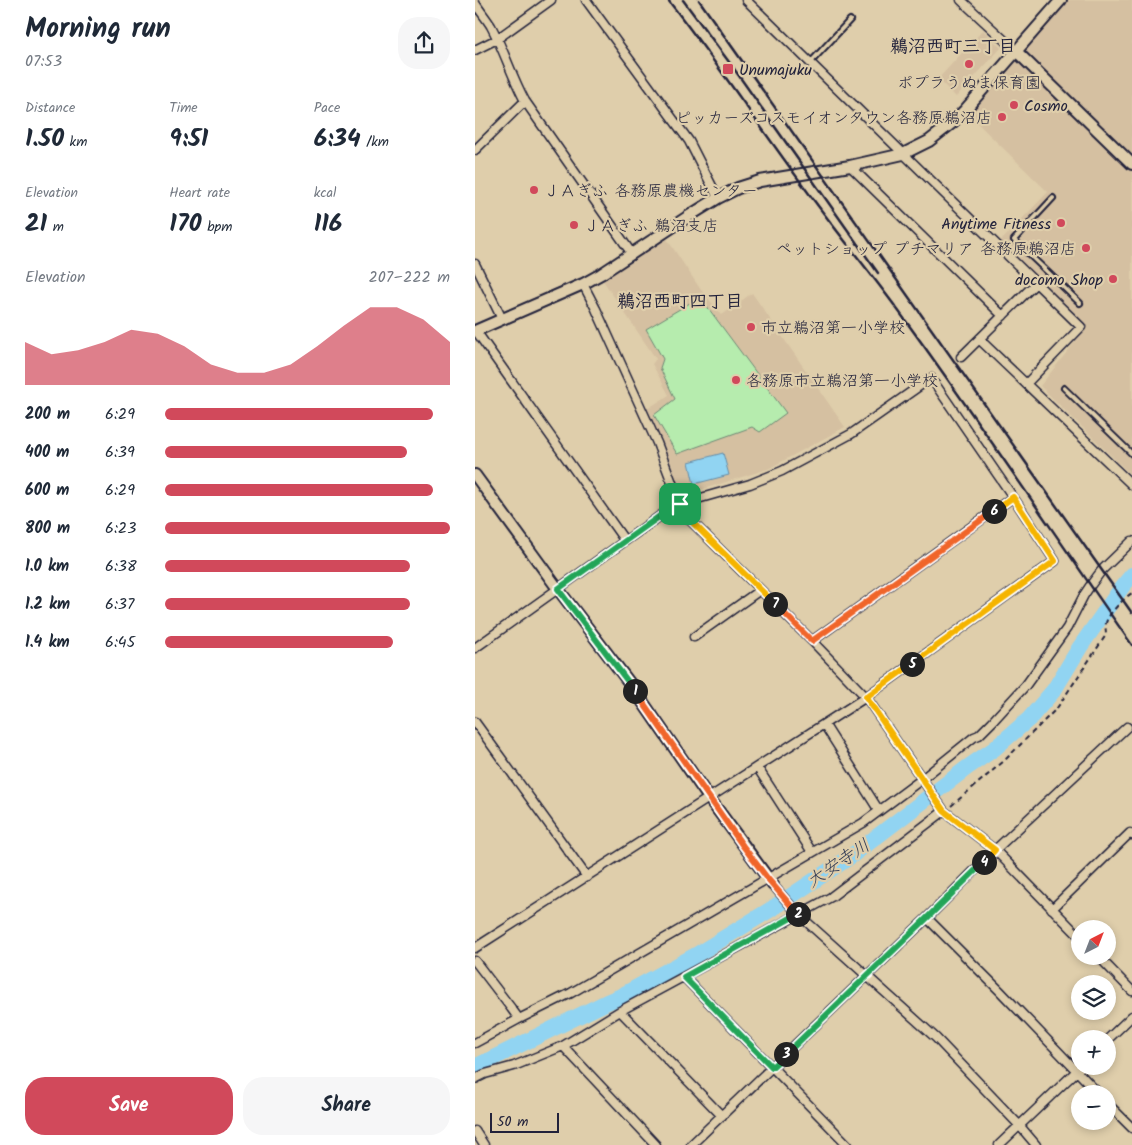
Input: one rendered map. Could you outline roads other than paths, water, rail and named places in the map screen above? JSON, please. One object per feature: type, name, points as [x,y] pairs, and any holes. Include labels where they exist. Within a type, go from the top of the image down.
[{"type":"street","points":[[475,50],[497,39],[551,0]]},
{"type":"street","points":[[586,0],[689,141],[719,198]]},
{"type":"street","points":[[746,0],[1081,327],[1026,384]]},
{"type":"street","points":[[961,0],[1132,164]]},
{"type":"street","points":[[625,541],[475,331],[583,284],[689,216],[737,188],[760,181],[850,166],[903,154],[929,142],[952,123],[1061,0]]},
{"type":"street","points":[[475,4],[490,24],[516,86],[525,101],[632,254]]},
{"type":"street","points":[[475,150],[525,101]]},
{"type":"street","points":[[850,166],[1003,316]]},
{"type":"street","points":[[475,264],[502,319]]},
{"type":"street","points":[[961,357],[1036,283]]},
{"type":"street","points":[[583,284],[657,443],[680,504],[687,517],[866,697],[944,811],[995,850],[1071,928]]},
{"type":"street","points":[[979,339],[1132,485]]},
{"type":"street","points":[[475,648],[667,511],[680,504],[749,484],[782,471],[851,434],[931,378],[1055,561],[866,697],[475,948]]},
{"type":"street","points":[[475,475],[631,685],[709,798],[771,882],[797,912],[936,1038],[1036,1145]]},
{"type":"street","points":[[812,641],[1013,497]]},
{"type":"street","points":[[475,1043],[571,993],[771,882],[863,822],[922,779],[985,728],[1026,684],[1067,628],[1084,594],[1102,570],[1132,540]]},
{"type":"street","points":[[694,637],[761,590]]},
{"type":"street","points":[[475,722],[587,877]]},
{"type":"street","points":[[824,724],[876,806]]},
{"type":"street","points":[[691,1145],[995,850],[1127,727]]},
{"type":"street","points":[[757,767],[810,849]]},
{"type":"street","points":[[475,1079],[485,1074],[514,1066],[563,1046],[620,1011],[684,977],[797,912],[831,897],[944,811]]},
{"type":"street","points":[[1052,909],[1131,833]]},
{"type":"street","points":[[927,918],[1071,1061]]},
{"type":"street","points":[[475,961],[519,1019]]},
{"type":"street","points":[[1107,965],[1132,991]]},
{"type":"street","points":[[684,977],[848,1145]]},
{"type":"street","points":[[620,1011],[722,1116]]},
{"type":"street","points":[[1116,1031],[1132,1016]]},
{"type":"street","points":[[563,1046],[620,1109],[656,1145]]},
{"type":"street","points":[[999,1145],[1073,1075]]},
{"type":"street","points":[[1084,1075],[1092,1085]]},
{"type":"street","points":[[1116,1112],[1132,1128]]},
{"type":"street","points":[[475,1132],[484,1145]]},
{"type":"lane","points":[[810,62],[850,20]]},
{"type":"lane","points":[[1053,198],[1014,240],[1080,303]]},
{"type":"lane","points":[[1064,388],[1132,454]]},
{"type":"water","points":[[723,453],[729,475],[694,484],[689,462]]},
{"type":"waterway","name":"大安寺川","points":[[475,1067],[619,997],[696,955],[773,908],[854,854],[994,749],[1029,719],[1054,690],[1080,647],[1132,575]]},
{"type":"railway","points":[[668,0],[815,202],[908,324],[1132,645]]},
{"type":"railway","points":[[683,0],[732,66],[878,273]]},
{"type":"railway","points":[[699,0],[1132,613]]},
{"type":"place","name":"ポプラうぬま保育園","points":[[969,64]]},
{"type":"place","name":"Unumajuku","points":[[728,69]]},
{"type":"place","name":"Cosmo","points":[[1014,105]]},
{"type":"place","name":"ピッカーズコスモイオンタウン各務原鵜沼店","points":[[1002,117]]},
{"type":"place","name":"ＪＡぎふ 各務原農機センター","points":[[534,190]]},
{"type":"place","name":"Anytime Fitness","points":[[1061,223]]},
{"type":"place","name":"ＪＡぎふ 鵜沼支店","points":[[574,225]]},
{"type":"place","name":"ペットショップ プチマリア 各務原鵜沼店","points":[[1086,248]]},
{"type":"place","name":"docomo Shop","points":[[1113,279]]},
{"type":"place","name":"市立鵜沼第一小学校","points":[[751,327]]},
{"type":"place","name":"各務原市立鵜沼第一小学校","points":[[736,380]]},
{"type":"district","name":"鵜沼西町三丁目","points":[[953,46]]},
{"type":"district","name":"鵜沼西町四丁目","points":[[680,301]]}]
